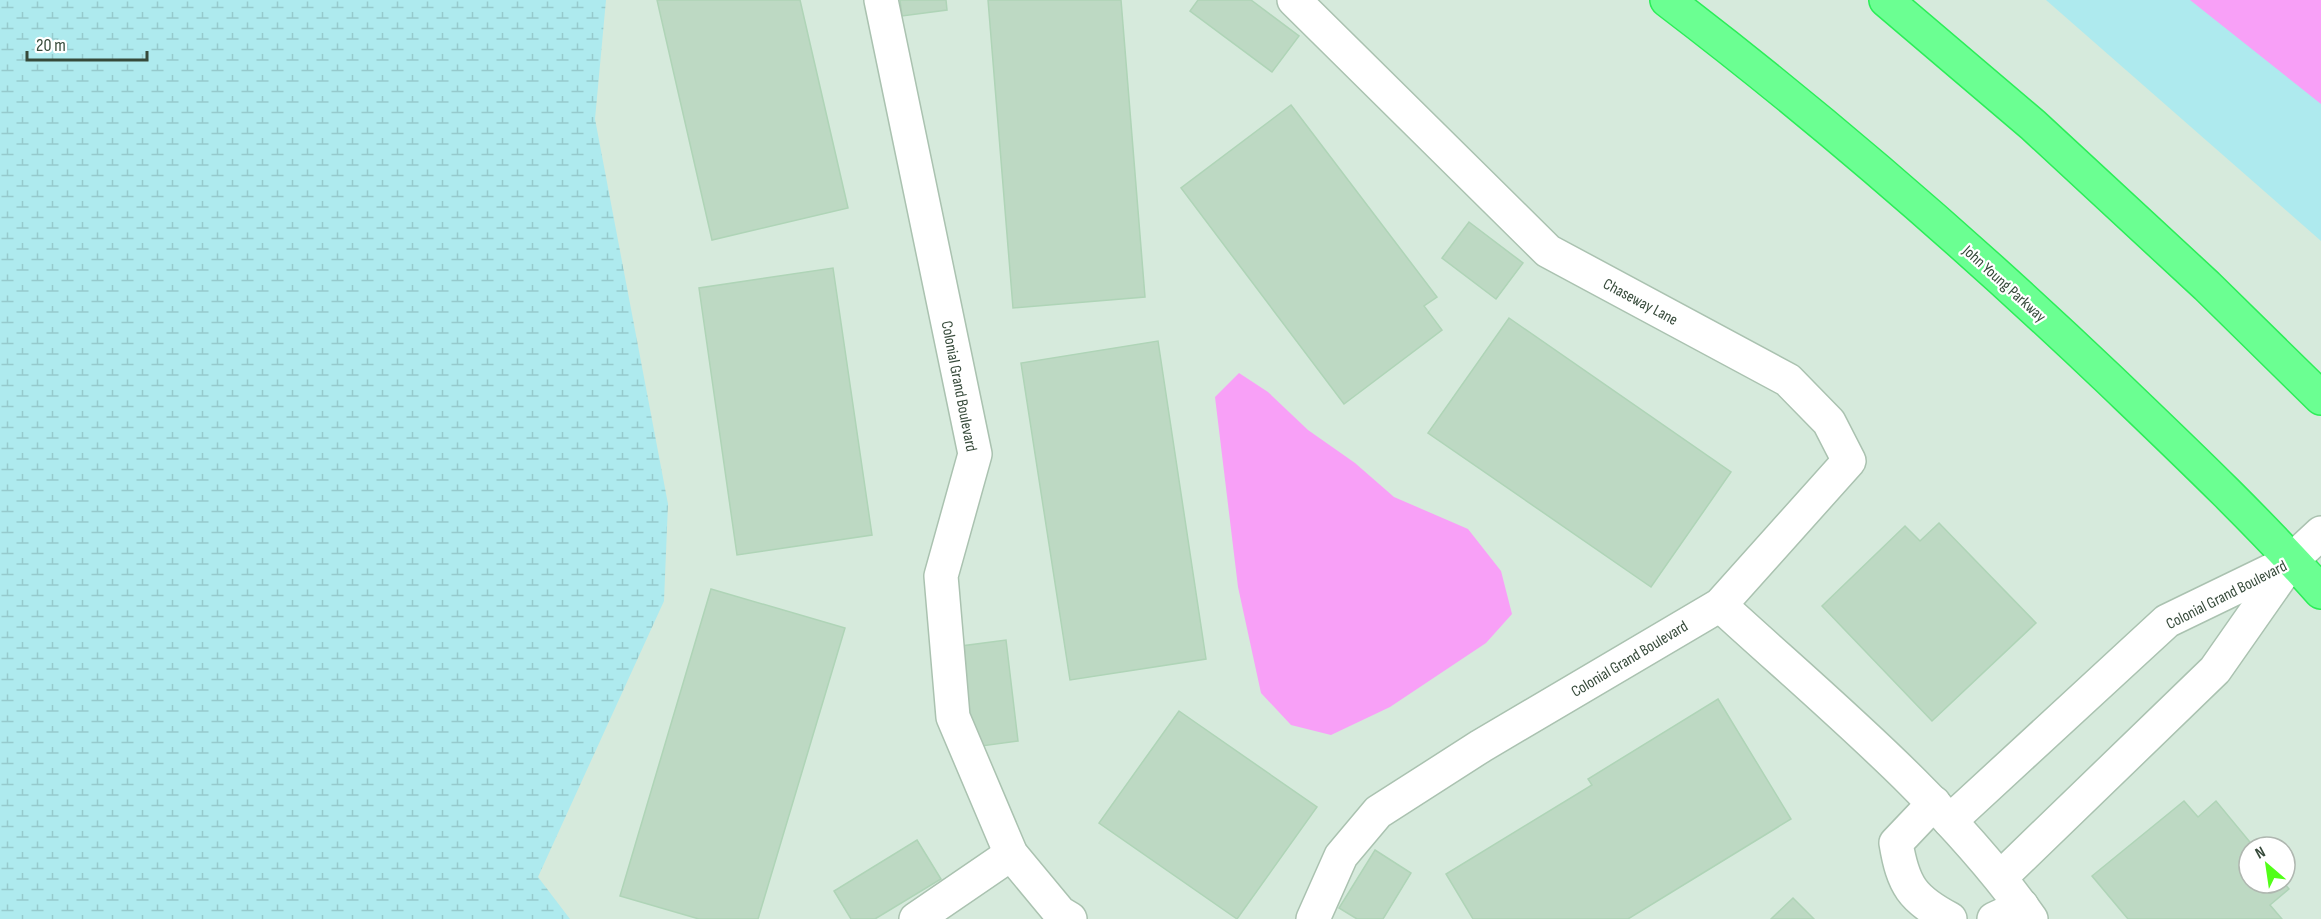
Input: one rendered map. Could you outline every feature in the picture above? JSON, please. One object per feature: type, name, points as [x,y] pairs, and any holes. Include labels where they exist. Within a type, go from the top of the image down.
[{"type":"highway","name":"John Young Parkway","points":[[1667,0],[1840,138],[2008,284],[2292,560],[2321,592]]},
{"type":"highway","points":[[1886,0],[2033,124],[2208,286],[2321,398]]},
{"type":"street","name":"Colonial Grand Boulevard","points":[[881,0],[975,454],[941,576],[953,717],[1011,854],[1060,913],[1070,919]]},
{"type":"street","name":"Chaseway Lane","points":[[1294,0],[1548,251],[1788,380],[1829,422],[1849,461],[1720,605]]},
{"type":"street","points":[[2292,560],[2321,533]]},
{"type":"street","name":"Colonial Grand Boulevard","points":[[1950,919],[1923,905],[1901,874],[1896,843],[1942,812],[2168,621],[2292,560]]},
{"type":"street","name":"Colonial Grand Boulevard","points":[[2001,877],[2215,670],[2292,560]]},
{"type":"street","name":"Colonial Grand Boulevard","points":[[1313,919],[1341,856],[1378,812],[1481,746],[1720,605]]},
{"type":"street","points":[[1720,605],[1942,812],[2001,877],[2016,915]]},
{"type":"street","points":[[916,919],[1011,854]]},
{"type":"shaded area","points":[[0,0],[2321,0],[2321,919],[0,919]]},
{"type":"shaded area","points":[[2190,0],[2321,0],[2321,104]]},
{"type":"shaded area","points":[[1239,373],[1268,392],[1308,430],[1355,463],[1394,497],[1468,529],[1501,571],[1512,614],[1486,643],[1390,707],[1331,735],[1291,725],[1261,693],[1238,587],[1215,397]]},
{"type":"green space","points":[[0,0],[606,0],[595,119],[668,504],[664,601],[538,877],[570,919],[0,919]]},
{"type":"green space","points":[[2046,0],[2321,0],[2321,241]]},
{"type":"building","points":[[657,0],[800,0],[848,208],[712,240]]},
{"type":"building","points":[[900,0],[946,0],[947,10],[902,16]]},
{"type":"building","points":[[988,0],[1121,0],[1145,297],[1013,308]]},
{"type":"building","points":[[1198,0],[1251,0],[1299,36],[1272,72],[1190,11]]},
{"type":"building","points":[[1291,105],[1437,297],[1424,306],[1442,330],[1344,404],[1181,188]]},
{"type":"building","points":[[1469,222],[1523,263],[1496,299],[1442,258]]},
{"type":"building","points":[[833,268],[872,535],[737,555],[699,288]]},
{"type":"building","points":[[1509,318],[1731,472],[1651,587],[1428,433]]},
{"type":"building","points":[[1158,341],[1206,659],[1070,680],[1021,363]]},
{"type":"building","points":[[1939,523],[2036,623],[1932,721],[1822,606],[1905,526],[1920,541]]},
{"type":"building","points":[[711,589],[845,628],[758,919],[699,919],[620,896]]},
{"type":"building","points":[[1006,640],[1018,741],[974,747],[961,646]]},
{"type":"building","points":[[1718,699],[1791,819],[1628,919],[1473,919],[1446,874],[1592,785],[1588,779]]},
{"type":"building","points":[[1179,711],[1317,807],[1237,919],[1099,823]]},
{"type":"building","points":[[2184,801],[2198,817],[2216,801],[2244,835],[2237,835],[2237,895],[2282,895],[2270,905],[2282,919],[2128,919],[2092,876]]},
{"type":"building","points":[[917,840],[941,879],[875,919],[851,919],[834,891]]},
{"type":"building","points":[[1375,850],[1411,873],[1383,919],[1357,919],[1339,908]]},
{"type":"building","points":[[1793,898],[1814,919],[1771,919]]}]
